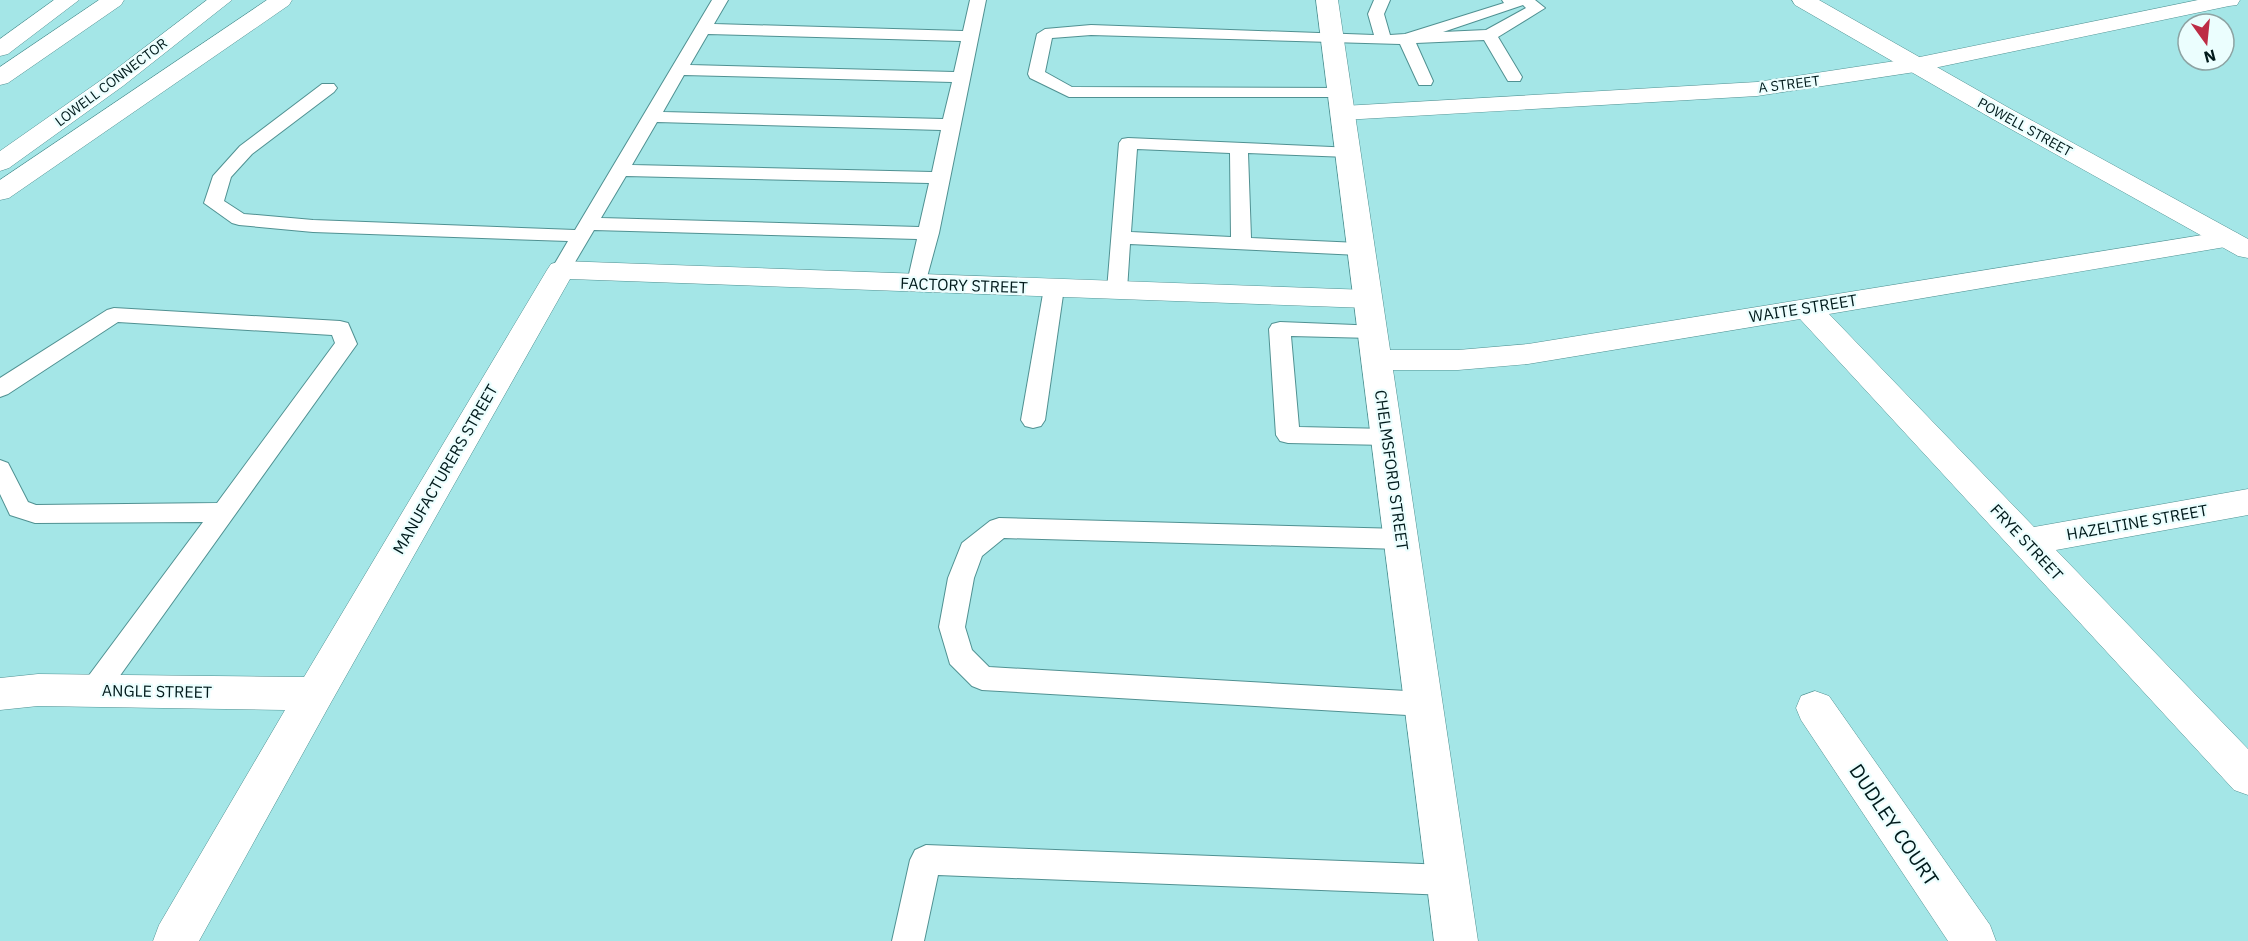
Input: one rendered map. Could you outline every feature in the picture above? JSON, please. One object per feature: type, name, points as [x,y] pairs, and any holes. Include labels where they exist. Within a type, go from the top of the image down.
[{"type":"main road","points":[[0,49],[68,0]]},
{"type":"main road","points":[[0,78],[113,0]]},
{"type":"main road","name":"LOWELL CONNECTOR","points":[[0,163],[115,81],[221,0]]},
{"type":"main road","points":[[0,192],[282,0]]},
{"type":"main road","name":"CHELMSFORD STREET","points":[[1327,0],[1359,249],[1368,299],[1456,941]]},
{"type":"main road","name":"POWELL STREET","points":[[1803,0],[2238,245]]},
{"type":"main road","name":"A STREET","points":[[1341,102],[1757,88],[1915,64],[2229,0]]},
{"type":"main road","name":"WAITE STREET","points":[[1374,346],[1458,360],[1528,354],[1806,307],[2238,245]]},
{"type":"main road","name":"FACTORY STREET","points":[[561,270],[1368,299]]},
{"type":"main road","name":"MANUFACTURERS STREET","points":[[175,941],[315,694],[561,270]]},
{"type":"main road","name":"FRYE STREET","points":[[1806,307],[2248,777]]},
{"type":"main road","name":"HAZELTINE STREET","points":[[2026,542],[2248,502]]},
{"type":"main road","name":"ANGLE STREET","points":[[0,694],[38,690],[94,690],[315,694]]},
{"type":"main road","name":"DUDLEY COURT","points":[[1815,708],[1974,941]]},
{"type":"lane","name":"MANUFACTURERS STREET","points":[[561,270],[720,0]]},
{"type":"lane","points":[[918,283],[978,0]]},
{"type":"lane","points":[[1382,0],[1376,14],[1383,40]]},
{"type":"lane","points":[[1406,39],[1516,4],[1510,0]]},
{"type":"lane","points":[[1341,102],[1229,93],[1069,92],[1036,74],[1045,34],[1091,30],[1383,40],[1490,35],[1537,8],[1525,0]]},
{"type":"lane","points":[[702,28],[971,36]]},
{"type":"lane","points":[[1490,35],[1514,77]]},
{"type":"lane","points":[[1406,39],[1425,81]]},
{"type":"lane","points":[[678,70],[962,77]]},
{"type":"lane","points":[[328,88],[246,150],[222,176],[214,203],[238,219],[314,226],[929,232]]},
{"type":"lane","points":[[651,117],[952,125]]},
{"type":"lane","points":[[1117,290],[1128,143],[1348,152]]},
{"type":"lane","points":[[1239,147],[1241,244]]},
{"type":"lane","points":[[620,170],[941,178]]},
{"type":"lane","points":[[1121,238],[1359,249]]},
{"type":"lane","points":[[1033,420],[1054,288]]},
{"type":"lane","points":[[0,389],[114,315],[340,328],[346,344],[94,690]]},
{"type":"lane","points":[[1374,346],[1280,329],[1288,435],[1387,438]]},
{"type":"lane","points":[[0,469],[20,508],[35,514],[223,512]]},
{"type":"lane","points":[[1401,539],[999,528],[971,550],[961,578],[952,627],[960,656],[982,678],[1424,704]]},
{"type":"lane","points":[[908,941],[926,860],[1448,880]]}]
